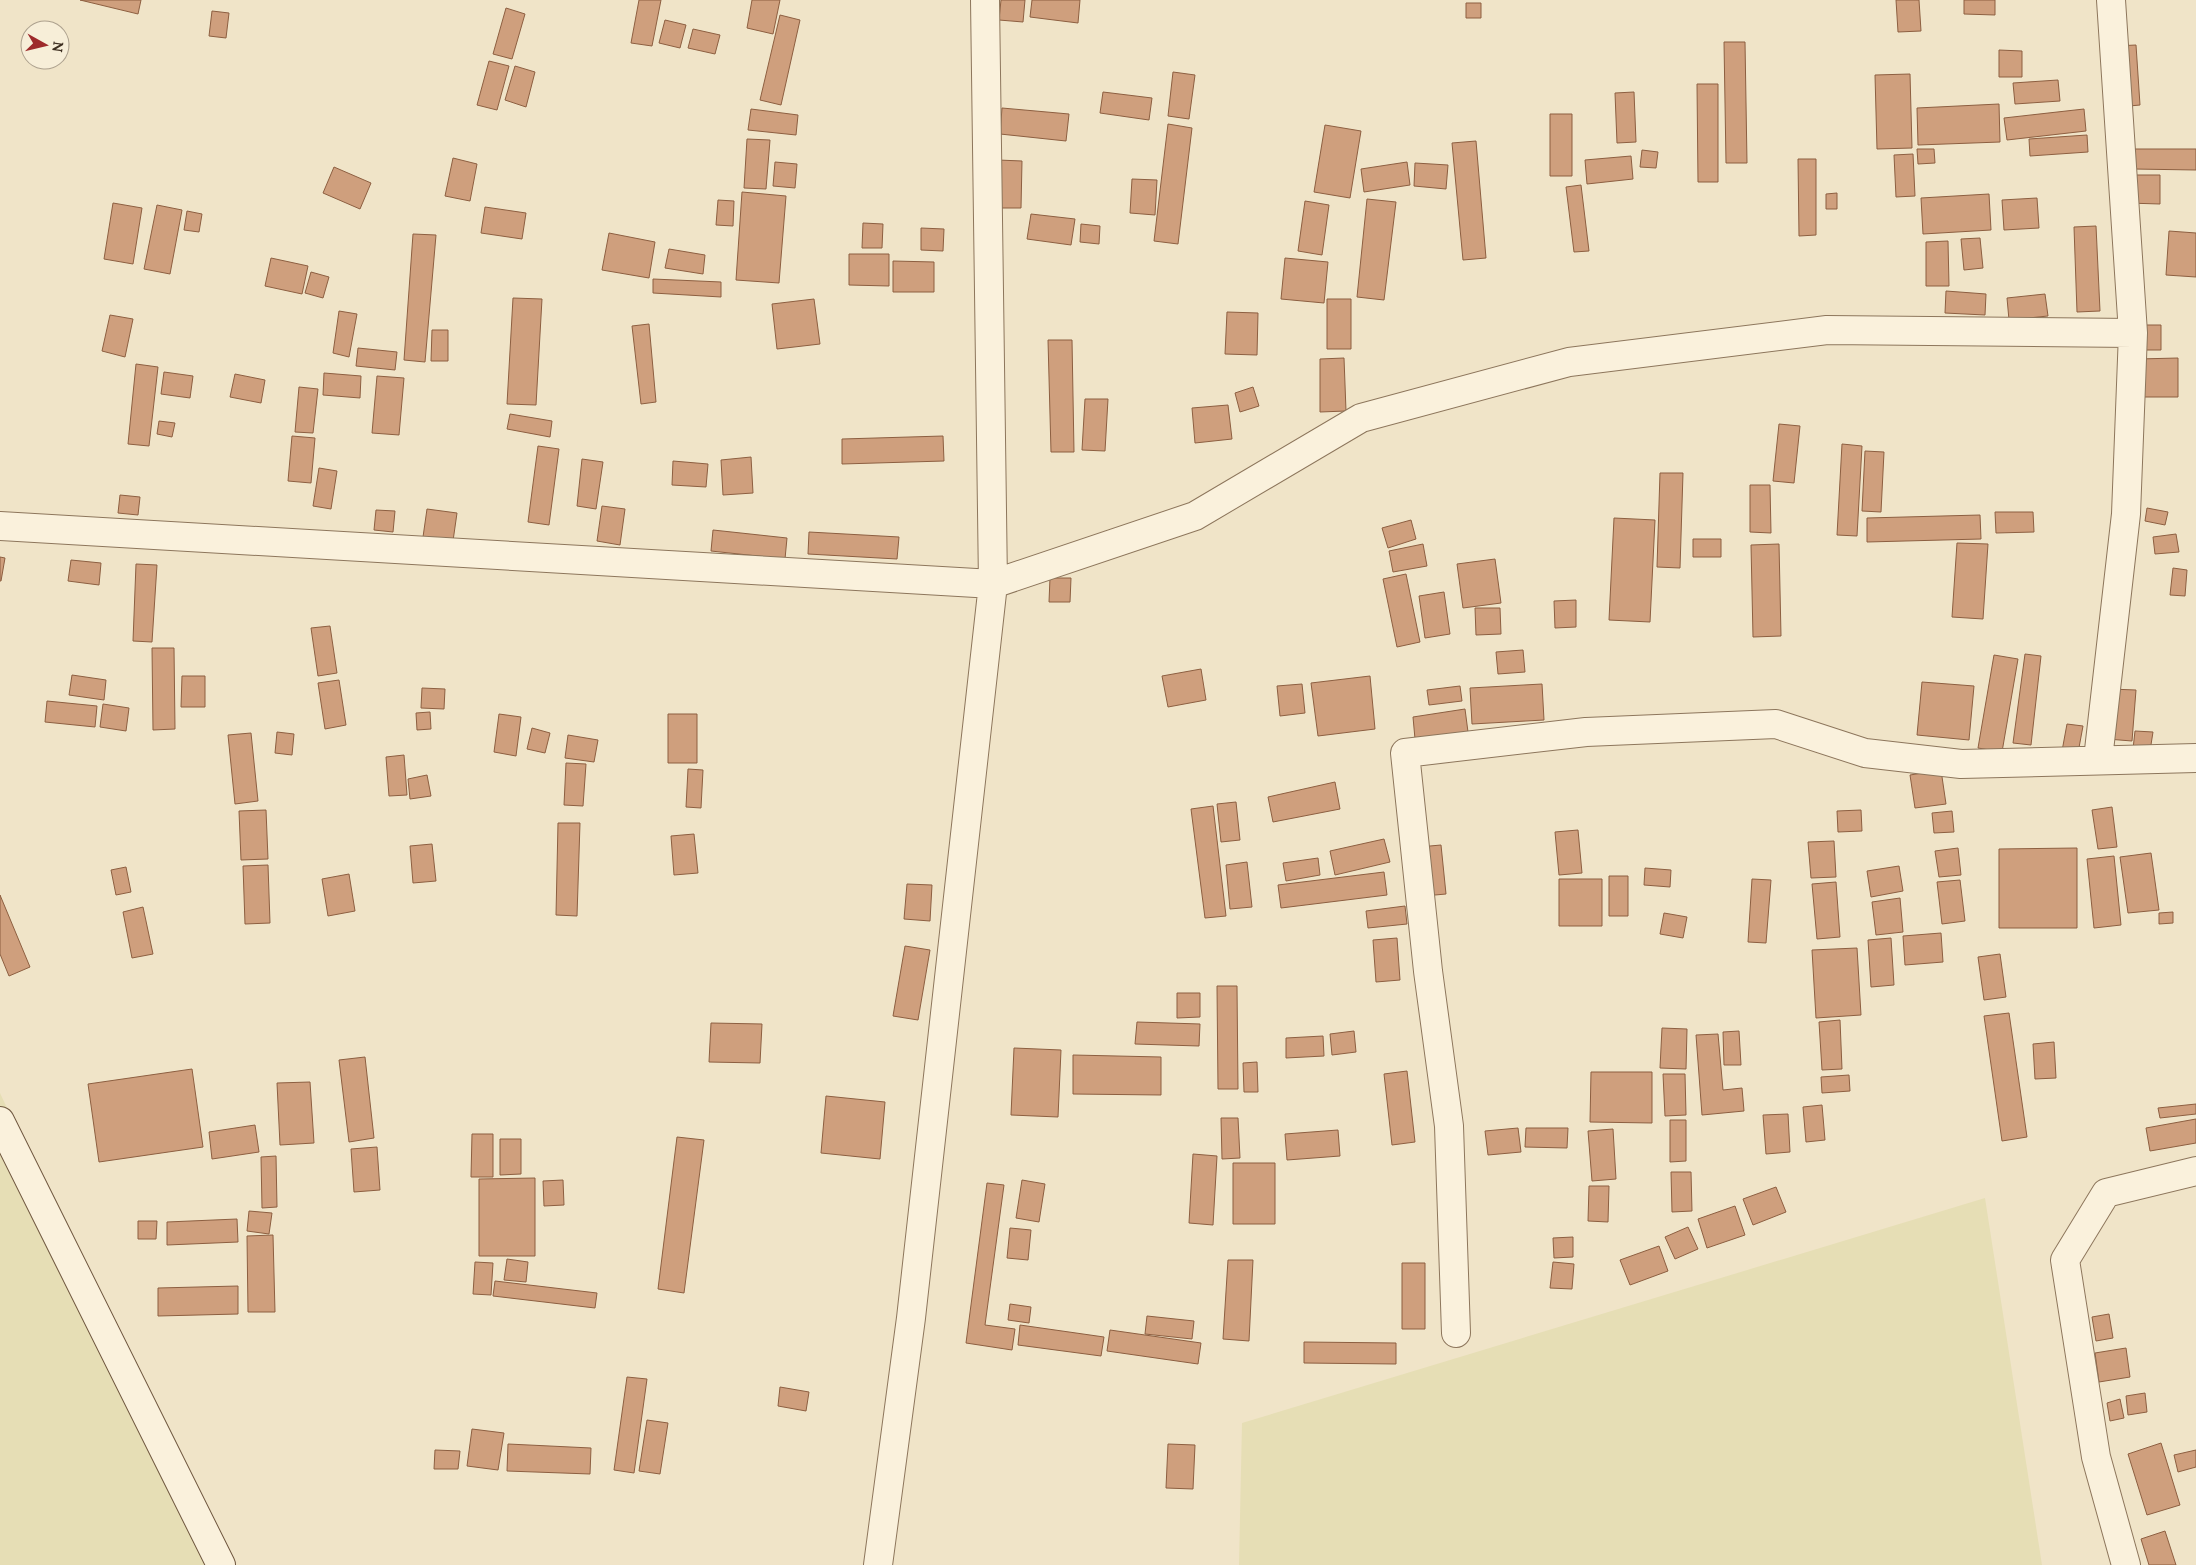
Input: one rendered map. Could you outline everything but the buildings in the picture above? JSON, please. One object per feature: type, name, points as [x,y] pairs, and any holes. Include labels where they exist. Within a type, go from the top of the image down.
[{"type":"street","points":[[878,1565],[911,1318],[993,584],[985,0]]},
{"type":"street","points":[[2098,759],[2126,514],[2133,332],[2111,0]]},
{"type":"street","points":[[0,526],[993,584],[1195,516],[1361,418],[1569,362],[1828,330],[2133,332]]},
{"type":"street","points":[[1456,1333],[1449,1126],[1428,971],[1405,753],[1586,732],[1776,724],[1865,753],[1961,764],[2098,759],[2196,758]]},
{"type":"street","points":[[0,1121],[220,1565]]},
{"type":"street","points":[[2126,1565],[2096,1457],[2065,1260],[2106,1193],[2196,1171]]},
{"type":"shaded area","points":[[0,1093],[221,1565],[0,1565]]},
{"type":"shaded area","points":[[1985,1198],[2042,1565],[1239,1565],[1242,1423]]}]
